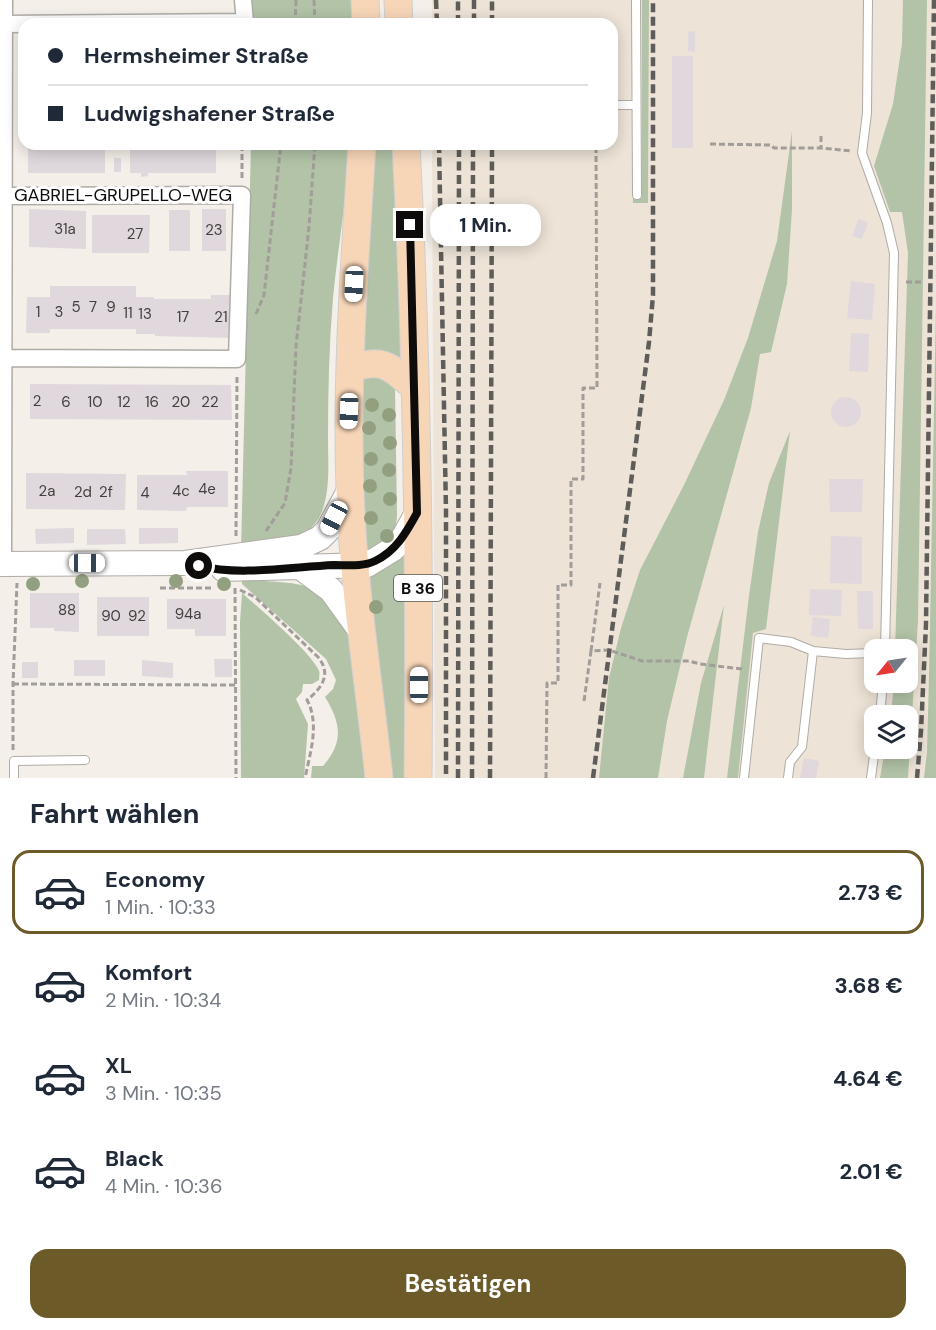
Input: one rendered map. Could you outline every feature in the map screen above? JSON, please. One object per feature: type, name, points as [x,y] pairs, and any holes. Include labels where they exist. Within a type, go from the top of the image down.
[{"type":"main road","points":[[365,0],[366,18]]},
{"type":"main road","points":[[398,0],[399,18]]},
{"type":"main road","points":[[362,150],[350,369],[350,489],[355,564],[379,778]]},
{"type":"main road","name":"B 36","points":[[406,150],[416,388],[418,778]]},
{"type":"main road","points":[[350,369],[372,363],[385,364],[416,388]]},
{"type":"street","points":[[4,0],[1,452],[6,564],[185,563],[233,575],[300,567],[367,565],[393,549],[402,540],[417,513]]},
{"type":"street","points":[[243,0],[245,18]]},
{"type":"street","points":[[4,24],[18,24]]},
{"type":"street","name":"GABRIEL-GRUPELLO-WEG","points":[[3,196],[242,195],[237,359]]},
{"type":"street","points":[[3,358],[237,359]]},
{"type":"street","points":[[233,575],[320,538],[328,530],[350,489]]},
{"type":"street","points":[[300,567],[332,590],[362,633]]},
{"type":"lane","points":[[636,0],[637,195]]},
{"type":"lane","points":[[868,0],[867,113],[862,153],[887,223],[894,253],[885,639]]},
{"type":"lane","points":[[618,105],[636,105]]},
{"type":"lane","points":[[744,778],[759,638],[791,642],[813,651],[864,653]]},
{"type":"lane","points":[[788,778],[790,762],[802,747],[813,651]]},
{"type":"lane","points":[[871,778],[874,759]]},
{"type":"lane","points":[[14,778],[14,761],[85,760]]},
{"type":"path","points":[[295,18],[296,0]]},
{"type":"path","points":[[314,0],[315,18]]},
{"type":"path","points":[[821,136],[821,148]]},
{"type":"path","points":[[710,144],[771,145],[774,148],[821,148],[862,153]]},
{"type":"path","points":[[242,150],[242,195]]},
{"type":"path","points":[[239,327],[254,317],[264,295],[280,150]]},
{"type":"path","points":[[263,536],[285,503],[291,468],[296,346],[315,150]]},
{"type":"path","points":[[546,778],[547,683],[558,683],[558,585],[571,585],[572,479],[583,479],[583,388],[597,388],[596,150]]},
{"type":"path","points":[[907,282],[923,282]]},
{"type":"path","points":[[237,359],[233,575],[237,778]]},
{"type":"path","points":[[6,564],[15,660],[14,761]]},
{"type":"path","points":[[233,575],[322,663],[325,672],[323,683],[307,700],[314,721],[305,778]]},
{"type":"path","points":[[584,701],[600,583]]},
{"type":"path","points":[[160,588],[214,588]]},
{"type":"path","points":[[591,651],[609,650],[642,661],[689,661],[756,670]]},
{"type":"path","points":[[13,684],[235,685]]},
{"type":"shaded area","points":[[432,0],[936,0],[936,778],[435,778],[432,150],[618,150],[618,18],[432,18]]},
{"type":"green space","points":[[250,0],[354,0],[354,18],[251,18]]},
{"type":"green space","points":[[642,0],[649,0],[648,203],[633,203],[633,198],[642,198]]},
{"type":"green space","points":[[903,0],[927,0],[917,639],[895,639],[908,253],[902,212],[890,212],[874,166],[893,104],[902,44]]},
{"type":"green space","points":[[792,131],[792,209],[787,284],[771,352],[760,354],[751,408],[687,637],[667,721],[658,778],[599,778],[609,678],[621,628],[640,570],[724,400],[748,338],[777,241]]},
{"type":"green space","points":[[251,150],[350,150],[332,316],[328,485],[323,507],[313,526],[298,538],[279,544],[241,550]]},
{"type":"green space","points":[[373,150],[397,150],[405,362],[363,352]]},
{"type":"green space","points":[[936,306],[936,778],[924,778],[929,677]]},
{"type":"green space","points":[[375,372],[395,388],[397,516],[394,531],[388,541],[363,554],[359,473],[363,377]]},
{"type":"green space","points":[[790,431],[766,629],[753,633],[738,778],[727,778],[758,532],[769,483]]},
{"type":"green space","points":[[408,548],[408,778],[390,778],[366,576]]},
{"type":"green space","points":[[244,579],[298,584],[323,595],[333,605],[351,643],[370,778],[311,778],[312,766],[323,766],[330,757],[337,740],[337,724],[325,697],[333,689],[336,680],[326,659],[242,584]]},
{"type":"green space","points":[[242,593],[307,654],[319,672],[319,680],[312,684],[303,684],[302,692],[296,699],[308,724],[304,778],[241,778],[240,622]]},
{"type":"green space","points":[[724,605],[704,778],[683,778],[701,683]]},
{"type":"green space","points":[[893,693],[913,693],[913,705],[892,705]]},
{"type":"green space","points":[[883,759],[909,759],[908,778],[880,778]]},
{"type":"building","points":[[695,31],[695,52],[688,51],[688,32]]},
{"type":"building","points":[[672,56],[693,56],[693,148],[672,148]]},
{"type":"building","points":[[28,150],[105,150],[105,173],[28,173]]},
{"type":"building","points":[[130,150],[216,150],[216,173],[148,173],[148,176],[141,177],[141,173],[130,173]]},
{"type":"building","points":[[114,158],[121,158],[121,172],[114,172]]},
{"type":"building","points":[[29,209],[86,211],[86,249],[29,247]]},
{"type":"building","points":[[202,209],[226,209],[226,251],[202,251]]},
{"type":"building","points":[[169,210],[190,210],[190,251],[169,251]]},
{"type":"building","points":[[92,215],[150,215],[149,253],[92,253]]},
{"type":"building","points":[[859,219],[868,223],[862,239],[852,236]]},
{"type":"building","points":[[851,281],[875,284],[872,320],[847,318]]},
{"type":"building","points":[[50,286],[136,286],[136,297],[154,297],[154,299],[211,299],[211,295],[231,295],[232,338],[155,336],[155,334],[136,334],[136,329],[50,329],[50,333],[26,333],[27,297],[50,297]]},
{"type":"building","points":[[851,333],[869,334],[868,372],[849,371]]},
{"type":"building","points":[[30,384],[231,385],[232,420],[30,419]]},
{"type":"building","points":[[846,397],[857,401],[861,412],[857,423],[846,427],[835,423],[831,412],[835,401]]},
{"type":"building","points":[[186,471],[228,471],[228,507],[187,507],[186,511],[137,510],[137,475],[187,475]]},
{"type":"building","points":[[26,473],[126,474],[125,510],[26,509]]},
{"type":"building","points":[[829,479],[863,479],[862,512],[830,512]]},
{"type":"building","points":[[74,528],[74,543],[36,544],[35,529]]},
{"type":"building","points":[[139,528],[178,528],[178,543],[139,544]]},
{"type":"building","points":[[87,529],[125,529],[126,544],[87,545]]},
{"type":"building","points":[[831,536],[862,537],[862,584],[830,583]]},
{"type":"building","points":[[810,589],[842,590],[841,616],[809,615]]},
{"type":"building","points":[[857,591],[873,591],[873,629],[858,629]]},
{"type":"building","points":[[30,593],[79,593],[79,632],[54,631],[54,628],[30,628]]},
{"type":"building","points":[[97,597],[149,597],[149,636],[97,636]]},
{"type":"building","points":[[167,599],[226,599],[226,636],[195,636],[195,629],[167,629]]},
{"type":"building","points":[[813,617],[830,619],[828,638],[811,636]]},
{"type":"building","points":[[214,659],[232,659],[232,677],[215,677]]},
{"type":"building","points":[[74,660],[105,660],[105,676],[74,676]]},
{"type":"building","points":[[142,660],[173,663],[173,678],[142,676]]},
{"type":"building","points":[[22,662],[38,662],[38,678],[22,678]]},
{"type":"building","points":[[804,758],[819,761],[816,778],[800,778]]},
{"type":"railway","points":[[436,0],[437,18]]},
{"type":"railway","points":[[458,0],[458,18]]},
{"type":"railway","points":[[474,0],[474,18]]},
{"type":"railway","points":[[492,0],[492,18]]},
{"type":"railway","points":[[593,778],[649,342],[653,295],[653,0]]},
{"type":"railway","points":[[917,778],[926,624],[934,0]]},
{"type":"railway","points":[[439,150],[446,511],[446,778]]},
{"type":"railway","points":[[458,778],[459,150]]},
{"type":"railway","points":[[472,778],[473,150]]},
{"type":"railway","points":[[490,778],[492,150]]},
{"type":"route","points":[[199,566],[245,570],[367,565],[385,555],[402,540],[417,513],[416,388],[410,225]]}]
